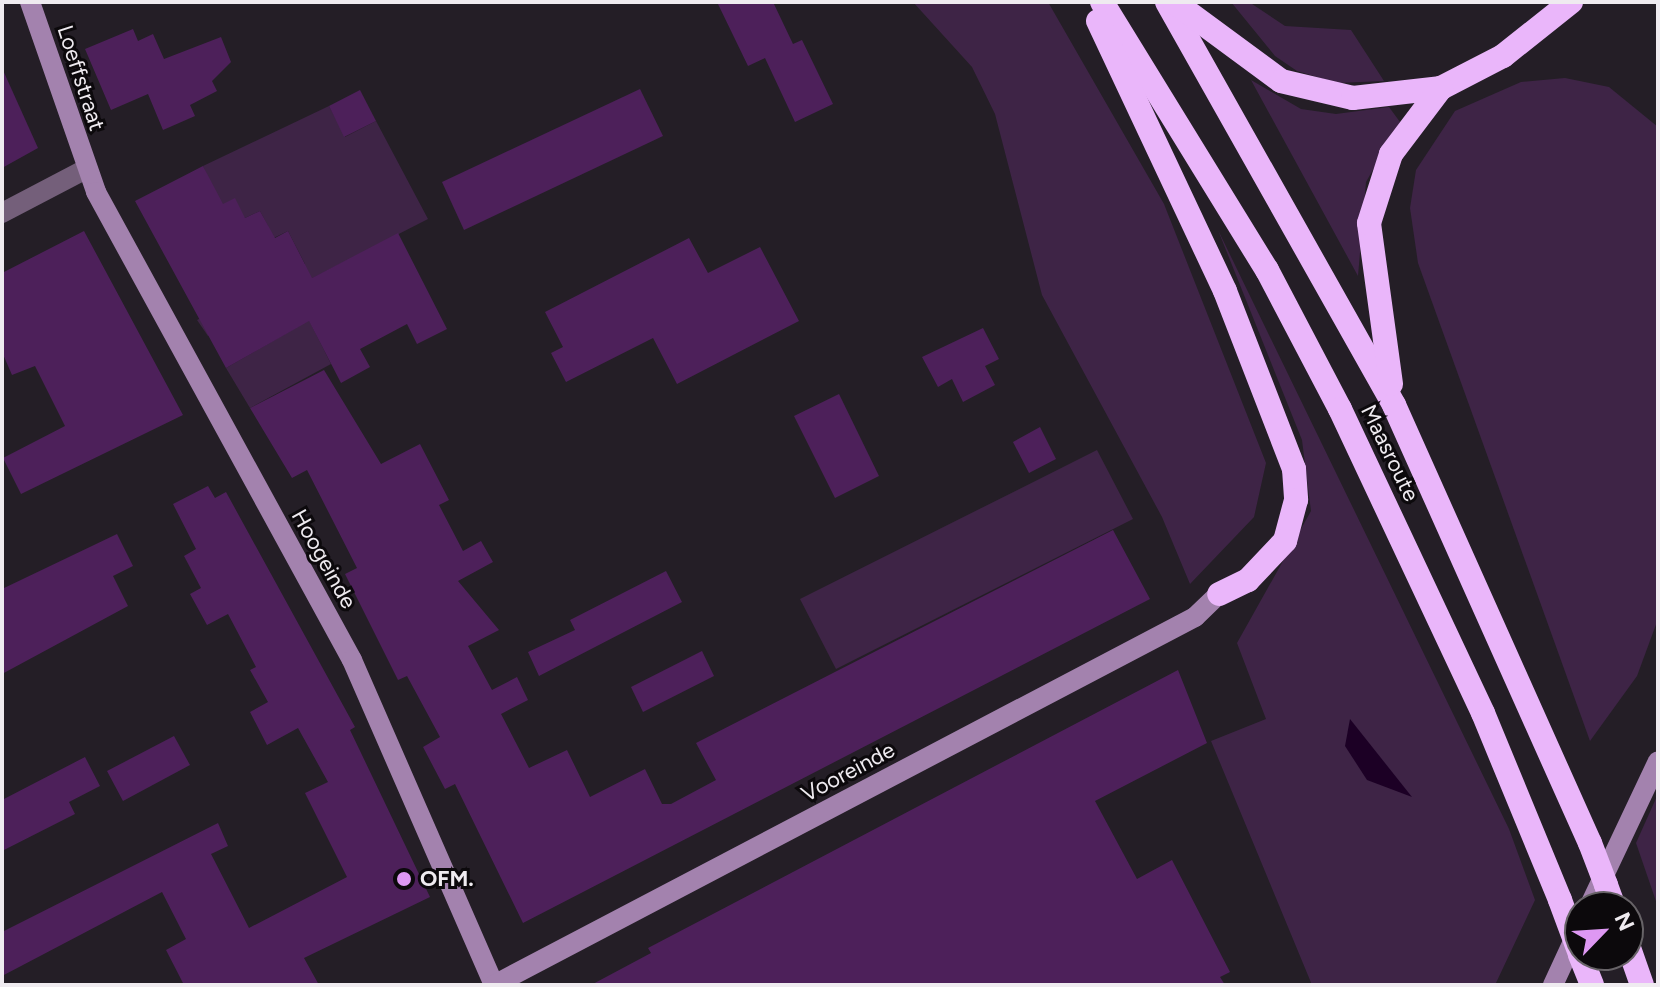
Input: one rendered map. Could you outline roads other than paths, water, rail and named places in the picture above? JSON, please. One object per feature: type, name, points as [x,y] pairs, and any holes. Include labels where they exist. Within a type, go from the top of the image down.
[{"type":"highway","points":[[1089,2],[1225,291],[1294,469],[1296,500],[1285,541],[1248,580],[1219,594]]},
{"type":"highway","name":"Maasroute","points":[[1102,2],[1267,270],[1340,409],[1483,713],[1564,911]]},
{"type":"highway","name":"Maasroute","points":[[1167,2],[1394,405],[1590,843],[1608,891]]},
{"type":"highway","points":[[1174,2],[1266,73],[1303,91],[1353,98],[1441,88],[1503,56],[1571,2]]},
{"type":"highway","points":[[1394,405],[1369,223],[1391,154],[1441,88]]},
{"type":"main road","name":"Loeffstraat","points":[[30,2],[86,169]]},
{"type":"main road","name":"Hoogeinde","points":[[86,169],[352,660],[494,985]]},
{"type":"main road","name":"Vooreinde","points":[[494,985],[1195,617],[1219,594]]},
{"type":"main road","points":[[1597,891],[1658,761]]},
{"type":"main road","points":[[1553,985],[1564,961]]},
{"type":"street","points":[[2,213],[86,169]]},
{"type":"place","name":"OFM.","points":[[404,879]]}]
